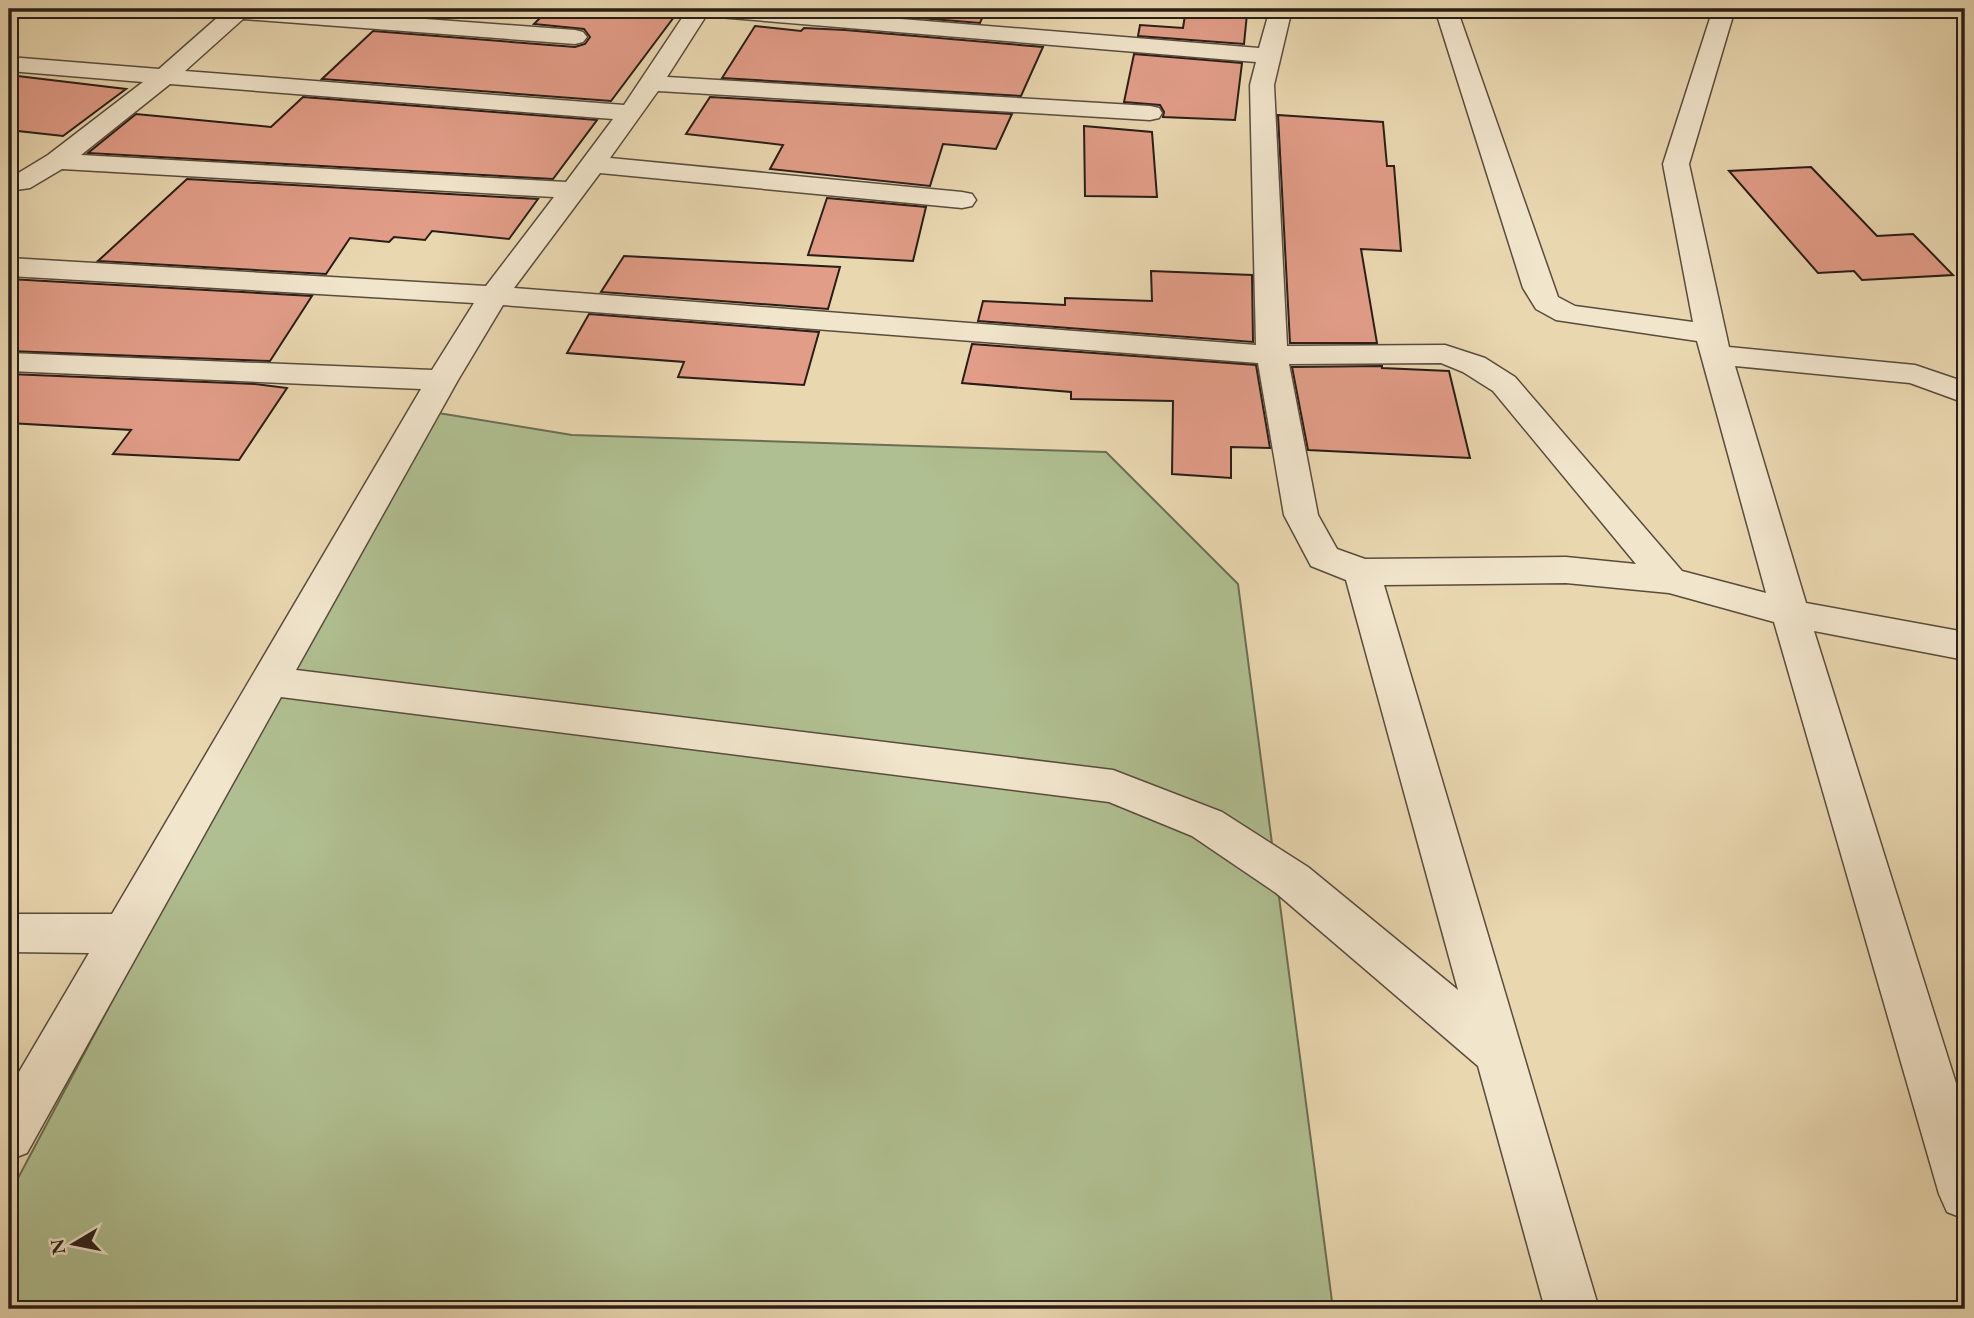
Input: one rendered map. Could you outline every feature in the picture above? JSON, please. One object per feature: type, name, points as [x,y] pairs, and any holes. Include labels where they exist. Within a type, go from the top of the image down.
[{"type":"street","points":[[204,9],[575,37]]},
{"type":"street","points":[[9,1136],[442,380],[494,295],[631,113],[699,9],[1267,56]]},
{"type":"street","points":[[1281,9],[1267,56],[1262,85],[1272,355],[1301,515],[1324,557],[1362,572],[1566,570],[1669,580],[1790,613],[1965,646]]},
{"type":"street","points":[[1446,9],[1538,288],[1546,303],[1567,314],[1713,345],[1915,374],[1965,393]]},
{"type":"street","points":[[1724,9],[1676,164],[1713,345],[1790,613],[1965,1194]]},
{"type":"street","points":[[9,183],[21,182],[57,161],[165,76],[239,10]]},
{"type":"street","points":[[9,64],[631,113]]},
{"type":"street","points":[[650,83],[1150,113]]},
{"type":"street","points":[[57,161],[573,190]]},
{"type":"street","points":[[592,164],[962,200]]},
{"type":"street","points":[[9,267],[494,295],[1272,355],[1445,354],[1474,365],[1504,384],[1669,580]]},
{"type":"street","points":[[9,362],[442,380]]},
{"type":"street","points":[[1362,572],[1572,1309]]},
{"type":"street","points":[[271,681],[1113,786],[1207,824],[1292,880],[1499,1053]]},
{"type":"street","points":[[9,933],[123,934]]},
{"type":"green space","points":[[426,411],[572,435],[1106,452],[1238,584],[1333,1309],[9,1309],[9,1195]]},
{"type":"building","points":[[549,9],[680,9],[611,101],[322,79],[373,31],[575,47],[585,44],[590,37],[584,29],[534,24]]},
{"type":"building","points":[[860,9],[986,9],[980,23],[857,13]]},
{"type":"building","points":[[1186,9],[1247,14],[1244,44],[1138,36],[1140,25],[1183,28]]},
{"type":"building","points":[[755,26],[801,31],[804,28],[845,30],[1043,47],[1021,96],[722,78]]},
{"type":"building","points":[[1134,54],[1242,63],[1235,120],[1163,117],[1164,112],[1160,105],[1124,102]]},
{"type":"building","points":[[9,75],[126,89],[63,136],[9,130]]},
{"type":"building","points":[[303,97],[597,120],[553,179],[88,153],[136,114],[271,127]]},
{"type":"building","points":[[710,97],[1012,114],[996,149],[943,144],[930,186],[770,169],[783,145],[686,134]]},
{"type":"building","points":[[1278,115],[1383,122],[1387,166],[1394,166],[1401,251],[1361,249],[1377,343],[1290,343]]},
{"type":"building","points":[[1084,126],[1152,132],[1157,197],[1085,196]]},
{"type":"building","points":[[1811,167],[1877,236],[1913,234],[1953,275],[1862,280],[1854,271],[1818,273],[1729,171]]},
{"type":"building","points":[[187,179],[538,199],[509,239],[432,231],[425,240],[394,237],[389,242],[350,238],[326,274],[98,261]]},
{"type":"building","points":[[827,198],[926,207],[913,261],[808,255]]},
{"type":"building","points":[[624,256],[840,267],[828,309],[601,292]]},
{"type":"building","points":[[1151,271],[1252,275],[1253,342],[978,321],[983,301],[1065,305],[1065,298],[1152,301]]},
{"type":"building","points":[[9,279],[312,296],[270,361],[9,351]]},
{"type":"building","points":[[589,314],[819,332],[804,385],[678,377],[684,362],[567,353]]},
{"type":"building","points":[[972,344],[1256,365],[1270,448],[1231,447],[1231,478],[1172,474],[1173,401],[1071,399],[1071,392],[962,383]]},
{"type":"building","points":[[1382,366],[1449,371],[1470,458],[1308,450],[1292,367]]},
{"type":"building","points":[[9,374],[255,384],[287,388],[239,460],[113,454],[131,430],[9,423]]}]
